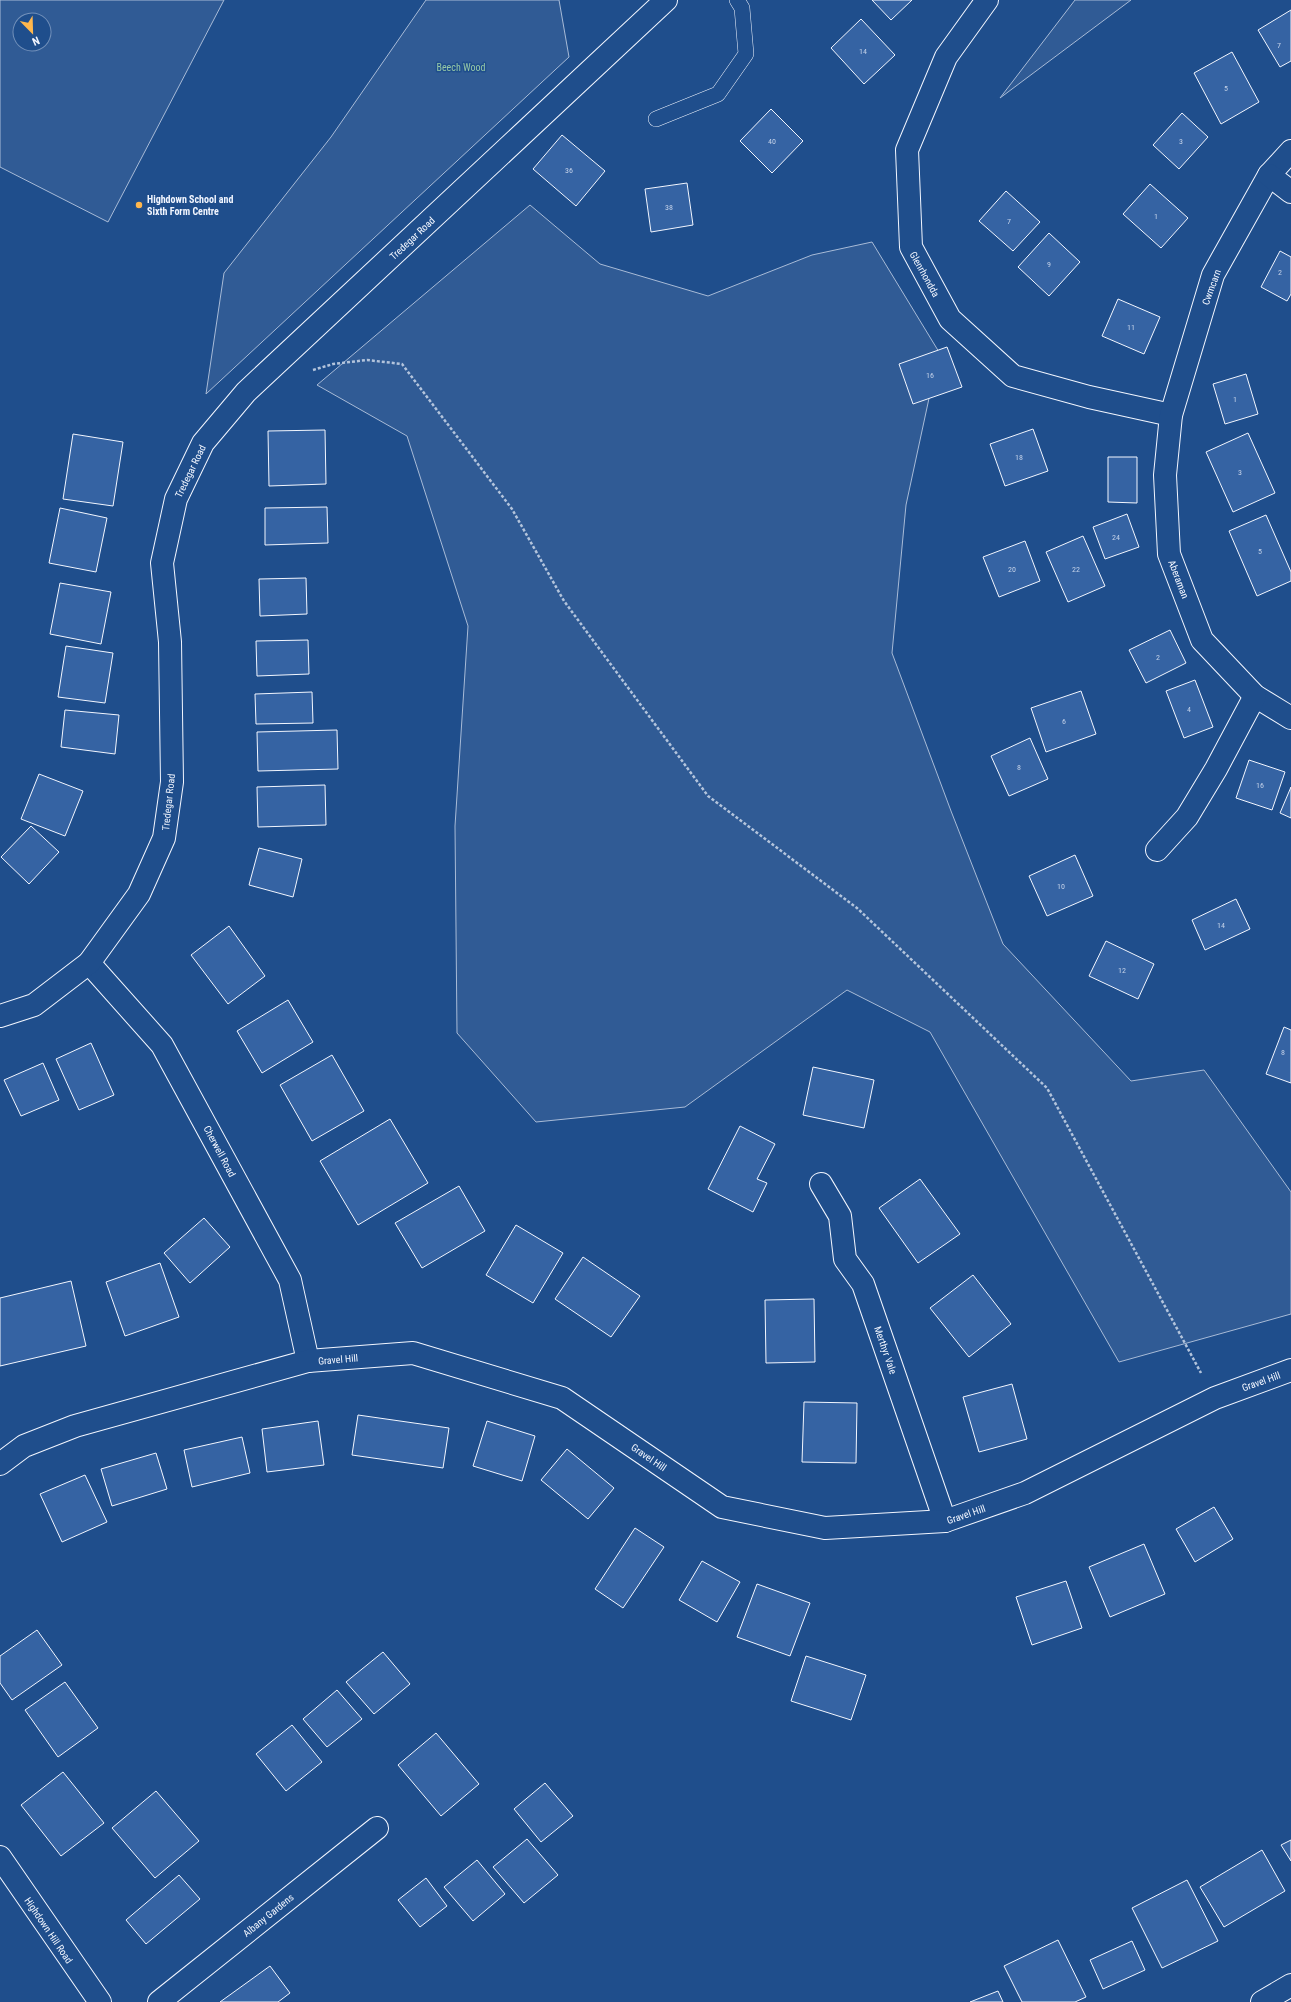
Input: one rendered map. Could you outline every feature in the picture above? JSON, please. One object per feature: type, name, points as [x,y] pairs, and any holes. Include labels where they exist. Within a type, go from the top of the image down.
[{"type":"street","name":"Tredegar Road","points":[[0,1016],[34,1005],[89,963],[139,894],[164,838],[172,782],[170,642],[162,563],[176,499],[203,443],[246,392],[666,0]]},
{"type":"street","name":"Glenrhondda","points":[[987,0],[946,57],[907,150],[910,247],[950,319],[1013,376],[1089,397],[1172,415]]},
{"type":"street","name":"Cwmcarn","points":[[1172,415],[1213,275],[1269,175],[1291,151]]},
{"type":"street","points":[[1269,175],[1291,192]]},
{"type":"street","name":"Aberaman","points":[[1172,415],[1165,475],[1169,554],[1202,640],[1255,696],[1291,718]]},
{"type":"street","points":[[1157,850],[1187,817],[1216,768],[1255,696]]},
{"type":"street","name":"Cherwell Road","points":[[89,963],[162,1045],[166,1052],[290,1280],[308,1361]]},
{"type":"street","name":"Merthyr Vale","points":[[821,1184],[840,1216],[845,1259],[863,1284],[945,1521]]},
{"type":"street","name":"Gravel Hill","points":[[0,1464],[24,1446],[75,1426],[308,1361],[413,1353],[562,1398],[722,1507],[825,1528],[945,1521],[1025,1493],[1215,1398],[1291,1370]]},
{"type":"street","name":"Albany Gardens","points":[[159,2002],[377,1828]]},
{"type":"street","name":"Highdown Hill Road","points":[[0,1857],[100,2002]]},
{"type":"street","points":[[1262,2002],[1291,1985]]},
{"type":"lane","points":[[656,119],[718,94],[746,54],[742,8],[737,0]]},
{"type":"path","points":[[311,371],[333,364],[366,360],[402,364],[512,509],[564,601],[708,796],[857,908],[1047,1088],[1215,1398]]},
{"type":"shaded area","points":[[0,0],[224,0],[108,222],[0,167]]},
{"type":"shaded area","name":"Beech Wood","points":[[426,0],[559,0],[569,57],[206,394],[224,273],[331,137]]},
{"type":"shaded area","points":[[1075,0],[1131,0],[1000,98]]},
{"type":"shaded area","points":[[530,205],[600,264],[708,296],[812,255],[872,242],[939,352],[906,505],[892,653],[951,811],[1003,944],[1131,1081],[1204,1070],[1291,1192],[1291,1314],[1119,1362],[930,1032],[847,990],[685,1107],[536,1122],[457,1033],[455,826],[468,626],[407,436],[317,385]]},
{"type":"building","points":[[872,0],[912,0],[891,20]]},
{"type":"building","points":[[1291,10],[1291,61],[1280,67],[1258,30]]},
{"type":"building","points":[[861,19],[895,55],[864,84],[831,48]]},
{"type":"building","points":[[1232,52],[1259,102],[1221,124],[1194,73]]},
{"type":"building","points":[[771,109],[803,141],[772,173],[740,141]]},
{"type":"building","points":[[1182,113],[1208,137],[1179,169],[1153,145]]},
{"type":"building","points":[[562,135],[605,171],[576,206],[533,169]]},
{"type":"building","points":[[687,183],[693,225],[651,232],[645,189]]},
{"type":"building","points":[[1150,184],[1188,218],[1161,248],[1123,214]]},
{"type":"building","points":[[1006,191],[1040,222],[1013,251],[979,221]]},
{"type":"building","points":[[1049,233],[1080,262],[1049,296],[1018,267]]},
{"type":"building","points":[[1280,251],[1291,257],[1291,294],[1287,301],[1261,287]]},
{"type":"building","points":[[1118,299],[1160,317],[1144,354],[1102,336]]},
{"type":"building","points":[[947,347],[962,387],[913,404],[899,364]]},
{"type":"building","points":[[1246,374],[1258,414],[1225,424],[1213,384]]},
{"type":"building","points":[[1033,429],[1048,471],[1005,486],[990,444]]},
{"type":"building","points":[[325,430],[326,484],[269,486],[268,431]]},
{"type":"building","points":[[1248,433],[1275,493],[1233,512],[1206,452]]},
{"type":"building","points":[[73,434],[123,442],[113,506],[63,499]]},
{"type":"building","points":[[1108,457],[1137,457],[1137,503],[1108,502]]},
{"type":"building","points":[[327,507],[328,543],[265,545],[265,508]]},
{"type":"building","points":[[60,508],[107,518],[96,572],[49,563]]},
{"type":"building","points":[[1127,514],[1139,547],[1105,559],[1093,527]]},
{"type":"building","points":[[1266,515],[1291,572],[1291,581],[1257,596],[1229,531]]},
{"type":"building","points":[[1083,536],[1105,586],[1068,602],[1046,552]]},
{"type":"building","points":[[1025,541],[1040,581],[999,597],[983,557]]},
{"type":"building","points":[[306,578],[307,614],[260,616],[259,579]]},
{"type":"building","points":[[60,583],[111,592],[101,644],[50,634]]},
{"type":"building","points":[[1170,630],[1186,663],[1146,683],[1129,650]]},
{"type":"building","points":[[308,640],[309,674],[257,676],[256,641]]},
{"type":"building","points":[[66,646],[113,653],[105,703],[58,697]]},
{"type":"building","points":[[1195,680],[1213,727],[1184,738],[1166,691]]},
{"type":"building","points":[[1081,691],[1096,734],[1046,752],[1031,708]]},
{"type":"building","points":[[312,692],[313,723],[256,724],[255,694]]},
{"type":"building","points":[[65,710],[119,715],[115,754],[61,747]]},
{"type":"building","points":[[337,730],[338,769],[258,771],[257,732]]},
{"type":"building","points":[[1030,738],[1048,779],[1009,796],[991,756]]},
{"type":"building","points":[[1249,760],[1285,772],[1272,810],[1236,798]]},
{"type":"building","points":[[39,774],[83,791],[65,836],[21,819]]},
{"type":"building","points":[[325,785],[326,825],[258,827],[257,787]]},
{"type":"building","points":[[1291,787],[1291,818],[1280,813]]},
{"type":"building","points":[[31,826],[59,852],[29,884],[1,857]]},
{"type":"building","points":[[259,848],[302,859],[293,897],[249,885]]},
{"type":"building","points":[[1075,855],[1093,896],[1047,916],[1029,876]]},
{"type":"building","points":[[1236,899],[1250,929],[1205,950],[1192,920]]},
{"type":"building","points":[[229,926],[265,976],[228,1004],[191,955]]},
{"type":"building","points":[[1106,941],[1154,964],[1138,999],[1089,976]]},
{"type":"building","points":[[288,1000],[313,1042],[262,1073],[237,1031]]},
{"type":"building","points":[[1284,1027],[1291,1030],[1291,1083],[1266,1074]]},
{"type":"building","points":[[91,1043],[114,1095],[79,1110],[56,1059]]},
{"type":"building","points":[[332,1055],[364,1111],[312,1141],[280,1085]]},
{"type":"building","points":[[43,1063],[59,1100],[21,1116],[4,1080]]},
{"type":"building","points":[[813,1067],[874,1080],[864,1128],[803,1115]]},
{"type":"building","points":[[390,1119],[428,1183],[358,1225],[320,1161]]},
{"type":"building","points":[[740,1126],[775,1144],[757,1179],[767,1183],[753,1212],[708,1189]]},
{"type":"building","points":[[920,1179],[960,1234],[918,1263],[879,1208]]},
{"type":"building","points":[[459,1186],[485,1231],[422,1268],[395,1223]]},
{"type":"building","points":[[204,1218],[230,1247],[190,1283],[164,1253]]},
{"type":"building","points":[[516,1225],[563,1253],[533,1303],[486,1275]]},
{"type":"building","points":[[583,1257],[640,1296],[611,1337],[555,1299]]},
{"type":"building","points":[[160,1263],[179,1317],[125,1336],[106,1282]]},
{"type":"building","points":[[973,1275],[1011,1324],[969,1357],[930,1308]]},
{"type":"building","points":[[71,1281],[86,1346],[0,1366],[0,1298]]},
{"type":"building","points":[[814,1299],[815,1362],[766,1363],[765,1300]]},
{"type":"building","points":[[1012,1384],[1027,1439],[979,1452],[963,1397]]},
{"type":"building","points":[[804,1402],[857,1403],[856,1463],[802,1462]]},
{"type":"building","points":[[358,1415],[449,1428],[443,1468],[352,1455]]},
{"type":"building","points":[[318,1421],[324,1465],[267,1472],[262,1429]]},
{"type":"building","points":[[487,1421],[535,1436],[522,1481],[473,1466]]},
{"type":"building","points":[[242,1437],[250,1473],[192,1487],[184,1450]]},
{"type":"building","points":[[567,1449],[614,1488],[588,1519],[541,1480]]},
{"type":"building","points":[[156,1453],[167,1489],[112,1506],[101,1469]]},
{"type":"building","points":[[85,1475],[107,1522],[62,1542],[40,1494]]},
{"type":"building","points":[[1214,1507],[1233,1539],[1195,1562],[1176,1529]]},
{"type":"building","points":[[635,1528],[664,1547],[623,1608],[595,1589]]},
{"type":"building","points":[[1144,1544],[1165,1594],[1110,1617],[1089,1567]]},
{"type":"building","points":[[702,1561],[740,1582],[717,1622],[679,1600]]},
{"type":"building","points":[[1066,1581],[1082,1628],[1032,1645],[1016,1597]]},
{"type":"building","points":[[757,1584],[810,1603],[790,1656],[737,1637]]},
{"type":"building","points":[[37,1630],[62,1665],[12,1700],[0,1683],[0,1656]]},
{"type":"building","points":[[383,1652],[410,1684],[374,1714],[346,1682]]},
{"type":"building","points":[[806,1656],[866,1675],[851,1720],[791,1701]]},
{"type":"building","points":[[65,1682],[98,1728],[58,1757],[25,1710]]},
{"type":"building","points":[[337,1690],[362,1719],[327,1747],[303,1719]]},
{"type":"building","points":[[292,1725],[322,1762],[286,1791],[256,1754]]},
{"type":"building","points":[[436,1733],[479,1784],[441,1816],[398,1765]]},
{"type":"building","points":[[63,1772],[104,1823],[61,1856],[21,1805]]},
{"type":"building","points":[[545,1783],[573,1816],[541,1842],[514,1809]]},
{"type":"building","points":[[156,1791],[199,1841],[155,1878],[112,1828]]},
{"type":"building","points":[[527,1839],[558,1875],[524,1903],[493,1867]]},
{"type":"building","points":[[1291,1840],[1291,1861],[1281,1845]]},
{"type":"building","points":[[1262,1850],[1285,1891],[1224,1927],[1200,1887]]},
{"type":"building","points":[[477,1860],[505,1894],[473,1921],[444,1887]]},
{"type":"building","points":[[179,1875],[200,1899],[146,1944],[126,1920]]},
{"type":"building","points":[[426,1878],[447,1906],[420,1927],[398,1900]]},
{"type":"building","points":[[1187,1880],[1218,1941],[1162,1968],[1132,1908]]},
{"type":"building","points":[[1058,1940],[1086,1997],[1075,2002],[1022,2002],[1004,1966]]},
{"type":"building","points":[[1132,1941],[1145,1970],[1103,1989],[1090,1960]]},
{"type":"building","points":[[270,1966],[290,1993],[278,2002],[220,2002]]},
{"type":"building","points":[[998,1991],[1003,2002],[970,2002]]},
{"type":"place","name":"Highdown School and Sixth Form Centre","points":[[139,205]]}]
